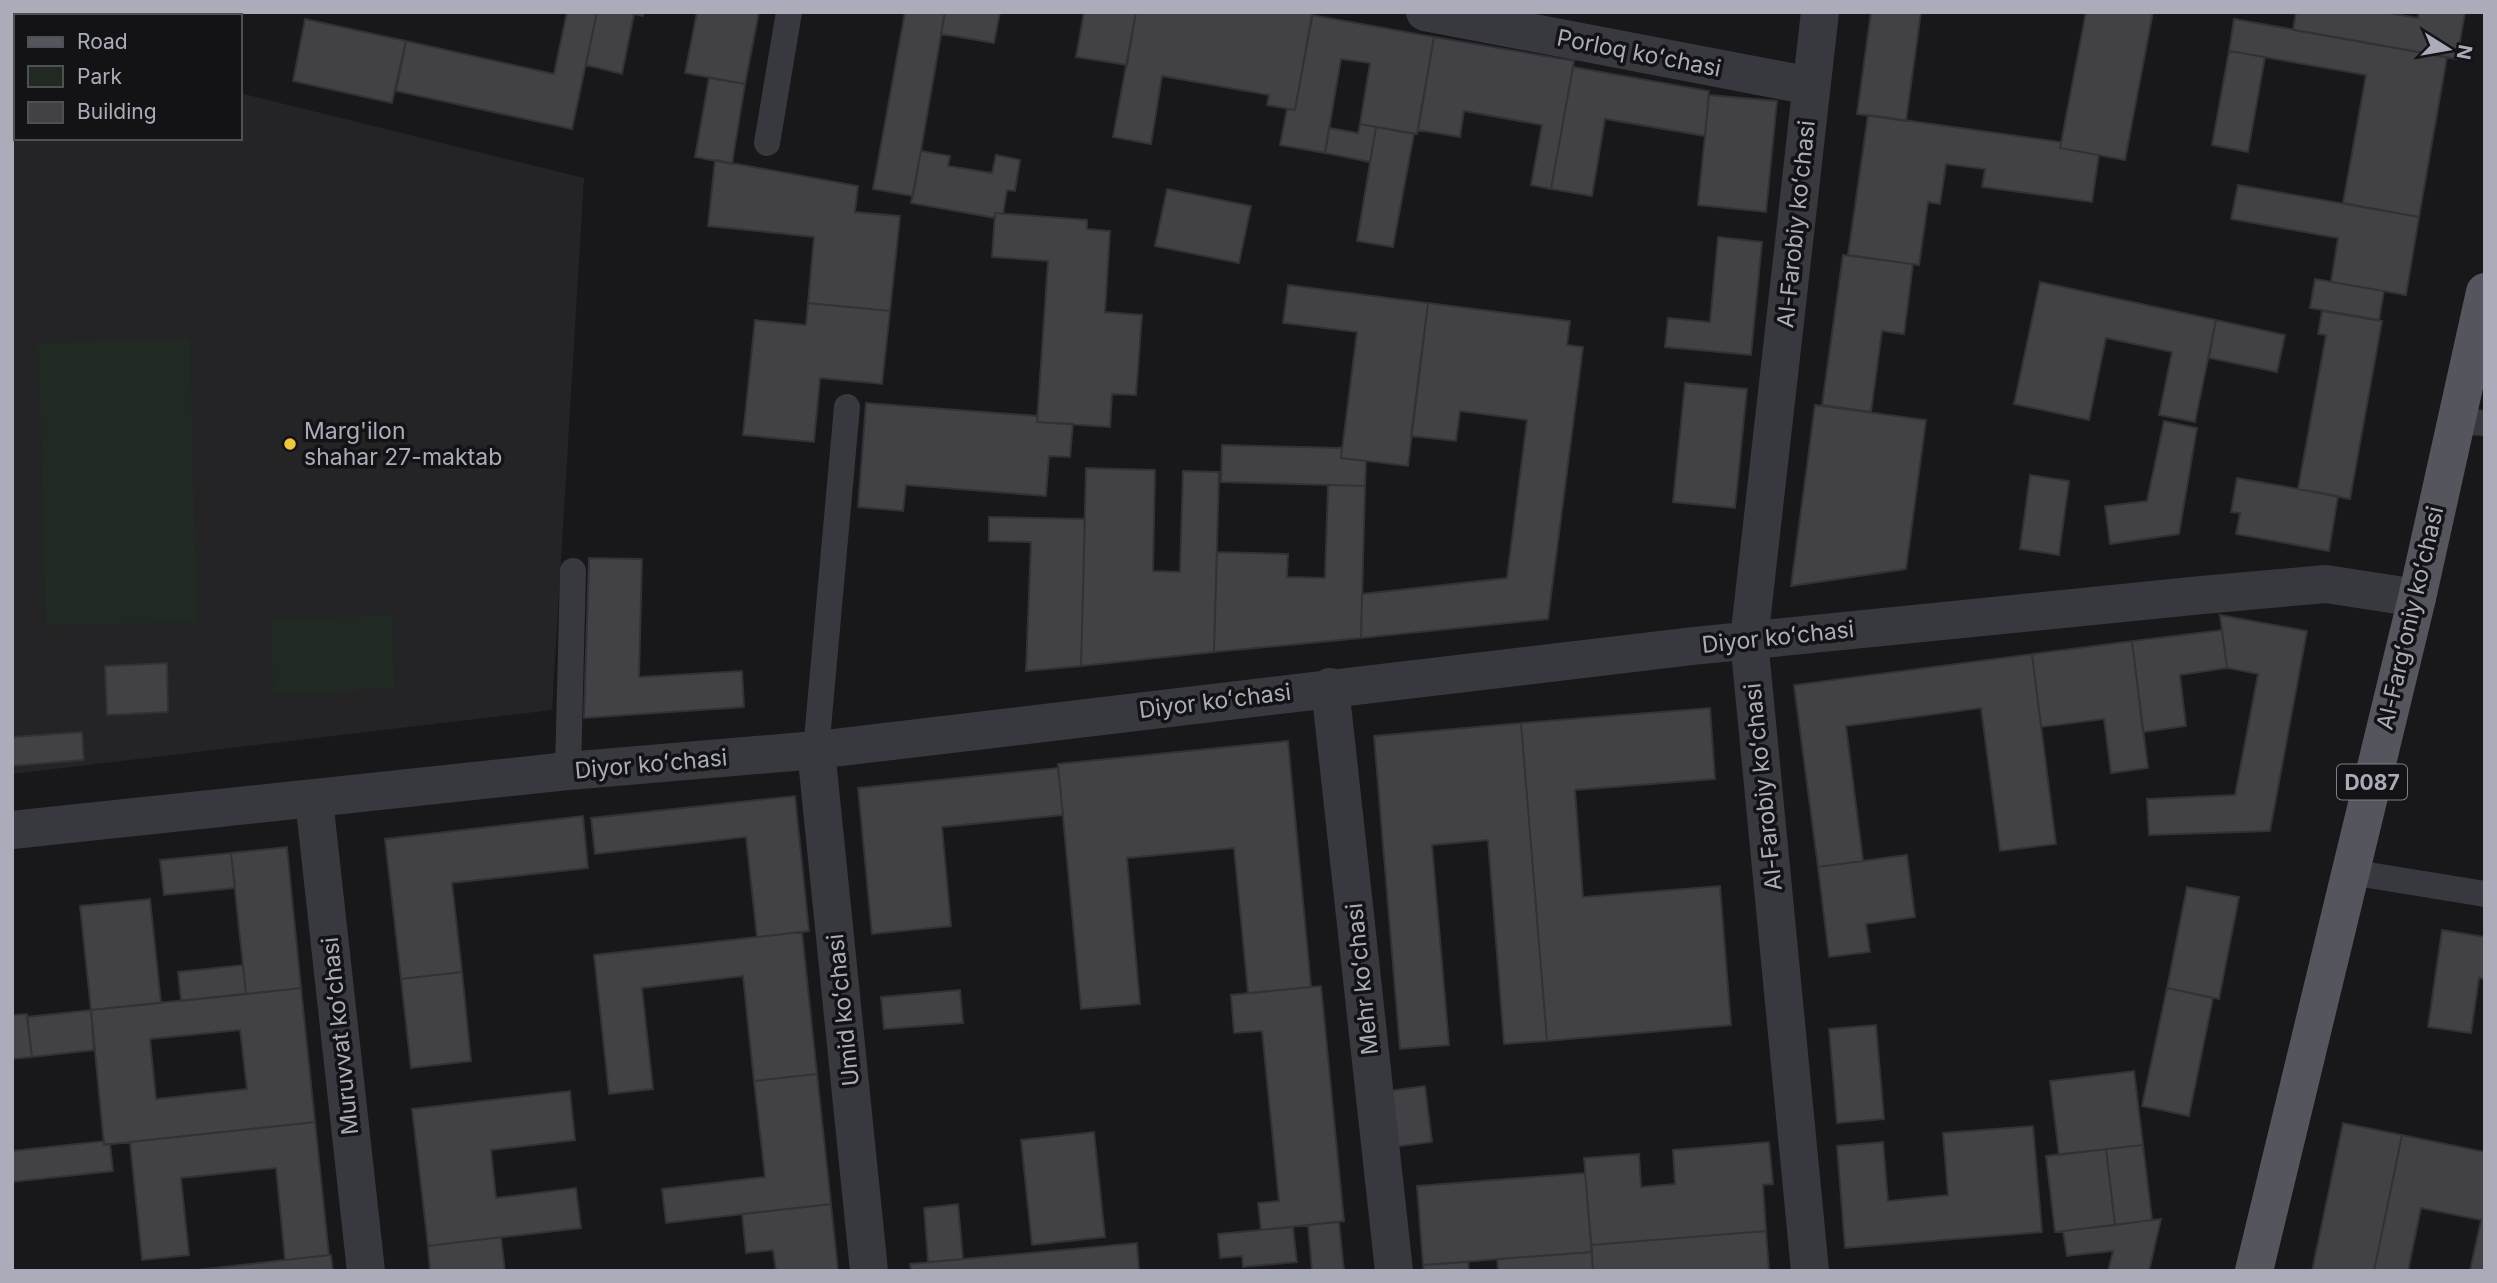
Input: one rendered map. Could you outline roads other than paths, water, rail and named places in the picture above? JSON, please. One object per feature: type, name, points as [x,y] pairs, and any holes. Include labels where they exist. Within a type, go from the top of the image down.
[{"type":"main road","name":"Al-Fargʻoniy koʻchasi","points":[[2254,1271],[2417,598],[2470,422],[2485,292]]},
{"type":"street","name":"Porloq koʻchasi","points":[[1425,12],[1811,86]]},
{"type":"street","name":"Al-Farobiy koʻchasi","points":[[1810,1271],[1749,640],[1820,12]]},
{"type":"street","name":"Diyor koʻchasi","points":[[12,830],[568,771],[817,750],[1330,687],[1749,640],[2326,584],[2417,598]]},
{"type":"street","name":"Mehr koʻchasi","points":[[1330,687],[1394,1271]]},
{"type":"street","name":"Umid koʻchasi","points":[[817,750],[869,1271]]},
{"type":"street","name":"Muruvvat koʻchasi","points":[[314,800],[366,1271]]},
{"type":"lane","points":[[767,143],[789,12]]},
{"type":"lane","points":[[817,750],[847,407]]},
{"type":"lane","points":[[568,771],[573,571]]},
{"type":"lane","points":[[2350,872],[2485,894]]},
{"type":"place","name":"Marg'ilon shahar 27-maktab","points":[[290,444]]}]
